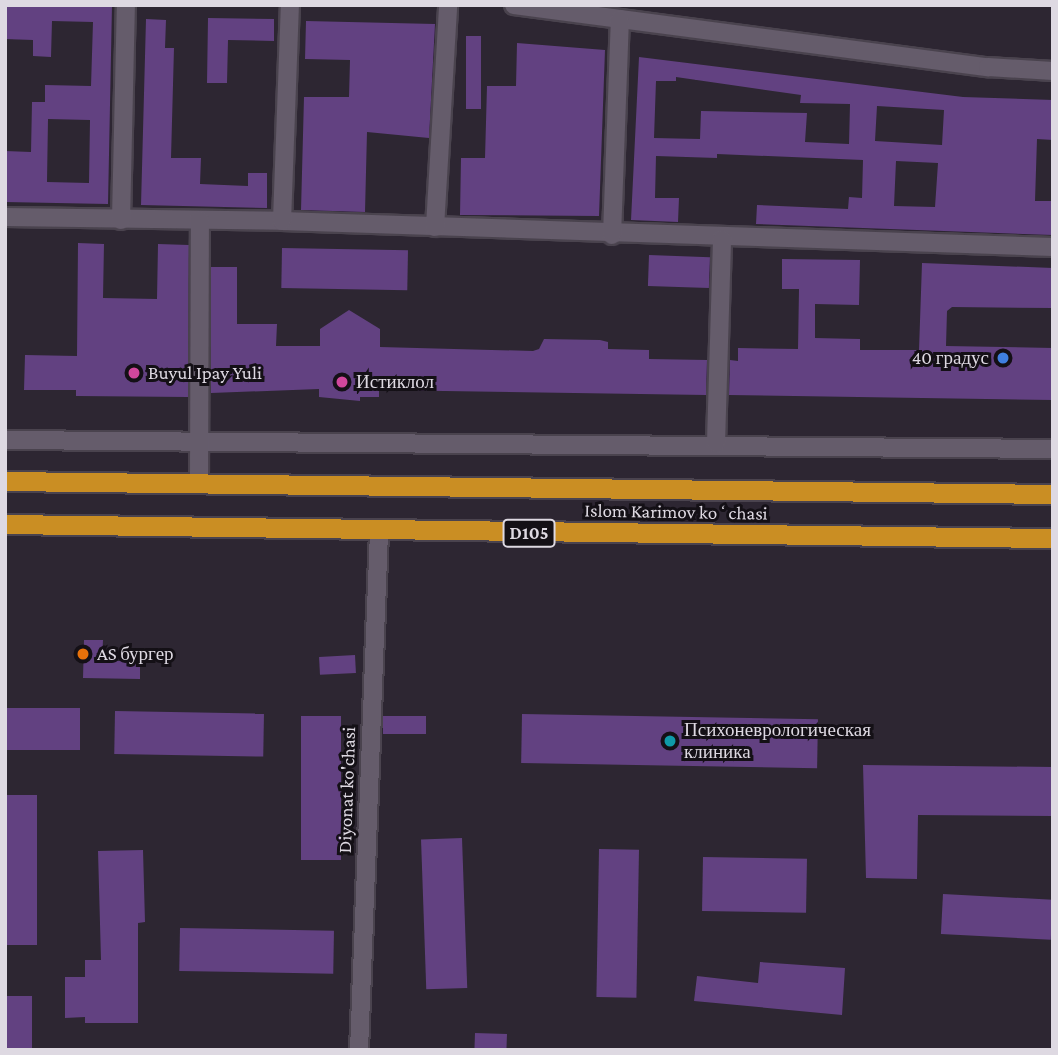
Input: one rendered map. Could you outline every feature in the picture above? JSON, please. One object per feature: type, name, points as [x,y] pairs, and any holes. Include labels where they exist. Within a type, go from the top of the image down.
[{"type":"highway","name":"Islom Karimov koʻchasi","points":[[5,481],[1053,494]]},
{"type":"highway","name":"Islom Karimov koʻchasi","points":[[5,524],[379,532],[1053,538]]},
{"type":"street","points":[[121,220],[126,5]]},
{"type":"street","points":[[282,221],[290,5]]},
{"type":"street","points":[[435,227],[448,5]]},
{"type":"street","points":[[514,5],[1053,71]]},
{"type":"street","points":[[612,236],[620,19]]},
{"type":"street","points":[[5,217],[282,221],[612,236],[1053,247]]},
{"type":"street","points":[[200,220],[200,482]]},
{"type":"street","points":[[716,443],[722,239]]},
{"type":"street","points":[[5,440],[716,443],[1053,449]]},
{"type":"street","name":"Diyonat ko'chasi","points":[[359,1050],[379,532]]},
{"type":"building","points":[[5,5],[112,5],[108,204],[5,202],[5,151],[31,152],[32,102],[45,102],[45,85],[91,86],[93,22],[52,21],[51,57],[33,56],[33,40],[5,39]],"holes":[[[48,119],[90,120],[89,183],[47,182]]]},
{"type":"building","points":[[208,18],[274,19],[274,41],[228,40],[227,83],[207,83]]},
{"type":"building","points":[[146,19],[166,20],[165,48],[174,48],[171,158],[201,158],[200,184],[248,186],[248,173],[267,173],[267,208],[141,205]]},
{"type":"building","points":[[306,21],[435,24],[429,138],[367,132],[365,212],[301,210],[304,97],[349,97],[350,60],[305,59]]},
{"type":"building","points":[[466,36],[481,36],[481,109],[466,109]]},
{"type":"building","points":[[517,43],[605,50],[599,216],[460,215],[461,158],[485,158],[487,86],[516,86]]},
{"type":"building","points":[[639,57],[963,97],[1053,100],[1053,140],[1037,139],[1035,201],[1053,201],[1053,235],[756,224],[757,205],[848,209],[849,197],[862,198],[863,160],[717,154],[717,158],[656,156],[655,198],[679,198],[678,222],[631,220]],"holes":[[[676,77],[801,95],[800,103],[850,104],[849,144],[805,142],[807,113],[701,111],[700,139],[654,138],[656,81],[676,81]],[[877,106],[944,110],[942,145],[875,141]],[[896,161],[938,163],[935,207],[894,206]]]},
{"type":"building","points":[[78,243],[104,244],[103,298],[157,299],[158,244],[189,245],[188,397],[76,396],[76,390],[24,390],[25,355],[77,356]]},
{"type":"building","points":[[282,248],[408,250],[407,290],[281,288]]},
{"type":"building","points":[[649,255],[710,257],[709,288],[648,286]]},
{"type":"building","points":[[782,259],[860,260],[859,305],[815,304],[815,338],[860,339],[860,350],[919,350],[922,263],[1053,268],[1053,308],[952,307],[947,311],[946,346],[1053,348],[1053,400],[729,395],[730,360],[738,361],[738,348],[798,349],[799,289],[782,289]]},
{"type":"building","points":[[211,267],[237,267],[237,324],[277,324],[276,346],[320,346],[320,329],[349,310],[380,329],[380,347],[533,351],[539,349],[544,339],[600,340],[608,342],[608,349],[649,350],[649,359],[707,360],[706,395],[379,390],[379,397],[360,397],[360,401],[319,397],[319,389],[211,393]]},
{"type":"building","points":[[84,640],[103,640],[102,661],[140,661],[140,679],[83,678]]},
{"type":"building","points":[[355,655],[356,673],[320,675],[319,657]]},
{"type":"building","points":[[5,708],[80,708],[80,750],[5,750]]},
{"type":"building","points":[[115,711],[264,714],[263,757],[114,754]]},
{"type":"building","name":"Психоневрологическая клиника","points":[[522,714],[818,719],[817,768],[521,763]]},
{"type":"building","points":[[301,716],[341,716],[341,860],[301,860]]},
{"type":"building","points":[[383,716],[426,716],[426,734],[383,734]]},
{"type":"building","points":[[863,765],[1053,767],[1053,816],[918,815],[917,879],[866,878]]},
{"type":"building","points":[[5,795],[37,795],[37,945],[5,945]]},
{"type":"building","points":[[462,838],[467,988],[426,989],[421,839]]},
{"type":"building","points":[[599,849],[639,850],[636,998],[596,997]]},
{"type":"building","points":[[143,850],[145,922],[138,923],[138,1023],[85,1023],[85,1017],[65,1018],[65,977],[85,977],[85,960],[101,960],[98,851]]},
{"type":"building","points":[[703,857],[807,859],[806,913],[702,911]]},
{"type":"building","points":[[943,894],[1053,900],[1051,940],[941,934]]},
{"type":"building","points":[[180,928],[334,931],[333,974],[179,971]]},
{"type":"building","points":[[760,962],[845,968],[842,1015],[694,1001],[697,976],[758,983]]},
{"type":"building","points":[[5,996],[32,996],[32,1050],[5,1050]]},
{"type":"building","points":[[475,1033],[507,1034],[506,1050],[474,1050]]},
{"type":"place","name":"40 градус","points":[[1003,358]]},
{"type":"place","name":"Buyul Ipay Yuli","points":[[134,373]]},
{"type":"place","name":"Истиклол","points":[[342,382]]},
{"type":"place","name":"AS бургер","points":[[83,654]]},
{"type":"place","name":"Психоневрологическая клиника","points":[[670,741]]}]
